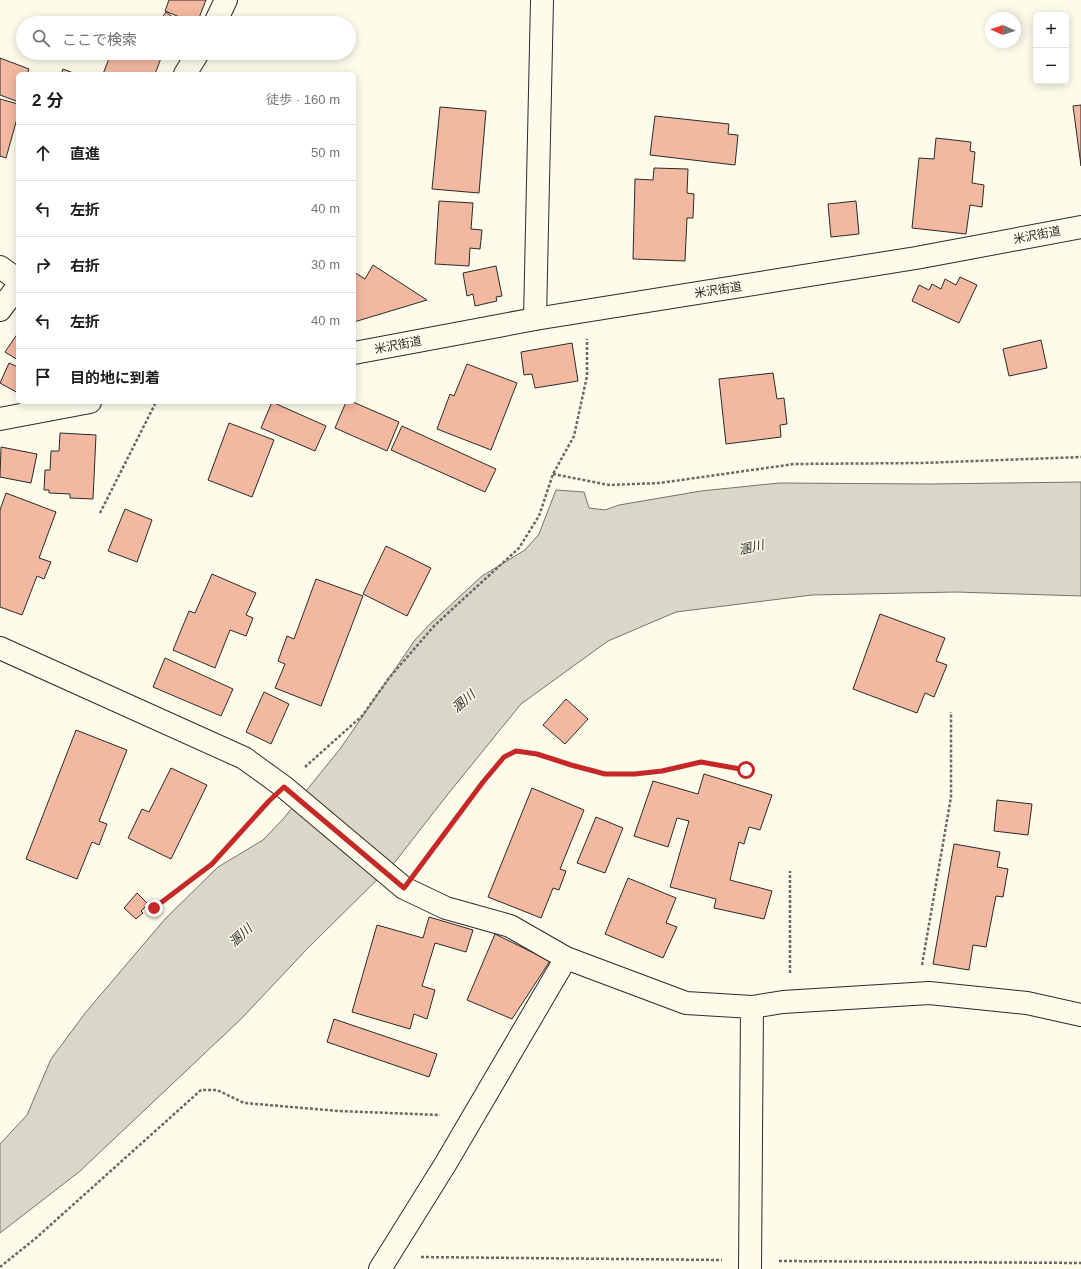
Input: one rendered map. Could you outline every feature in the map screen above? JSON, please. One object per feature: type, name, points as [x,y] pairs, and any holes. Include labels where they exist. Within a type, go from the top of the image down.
[{"type":"main road","points":[[218,16],[226,0]]},
{"type":"main road","points":[[535,319],[542,0]]},
{"type":"main road","points":[[186,72],[194,60]]},
{"type":"main road","name":"米沢街道","points":[[356,353],[535,319],[916,258],[1081,227]]},
{"type":"main road","points":[[0,267],[16,279]]},
{"type":"main road","points":[[0,310],[16,289]]},
{"type":"main road","points":[[0,419],[79,404]]},
{"type":"main road","points":[[0,648],[244,758],[288,791],[404,888],[446,908],[510,926],[566,958],[686,1003],[752,1007],[790,1001],[929,993],[1027,1003],[1081,1015]]},
{"type":"main road","points":[[380,1269],[473,1117],[566,958]]},
{"type":"main road","points":[[750,1269],[752,1007]]},
{"type":"path","points":[[154,908],[212,864],[269,801],[288,791],[318,755],[362,716],[388,678],[435,625],[519,548],[539,516],[553,474],[574,436],[587,376],[588,311]]},
{"type":"path","points":[[100,513],[155,404]]},
{"type":"path","points":[[553,474],[609,485],[660,483],[794,464],[922,463],[1081,457]]},
{"type":"path","points":[[917,993],[951,797],[951,712]]},
{"type":"path","points":[[404,888],[483,782],[504,757],[516,751],[537,754],[605,774],[635,774],[662,771],[701,762],[746,770]]},
{"type":"path","points":[[790,871],[790,1001]]},
{"type":"path","points":[[0,1267],[36,1238],[201,1090],[217,1090],[244,1103],[339,1111],[473,1117]]},
{"type":"water","name":"溷川","points":[[1081,482],[1081,596],[956,592],[812,595],[676,612],[608,641],[521,704],[395,862],[307,949],[241,1019],[79,1172],[0,1233],[0,1144],[27,1115],[51,1059],[86,1012],[165,919],[218,867],[263,840],[284,818],[340,749],[415,640],[431,623],[482,576],[525,550],[539,534],[556,490],[584,492],[589,508],[605,510],[619,505],[701,491],[779,483],[931,484]]},
{"type":"building","points":[[169,0],[206,0],[200,16],[177,16],[165,11]]},
{"type":"building","points":[[166,12],[171,16],[163,16]]},
{"type":"building","points":[[0,58],[29,69],[28,72],[16,72],[16,101],[0,95]]},
{"type":"building","points":[[108,60],[160,60],[156,72],[104,72]]},
{"type":"building","points":[[63,69],[71,72],[62,72]]},
{"type":"building","points":[[0,99],[16,103],[16,122],[6,158],[0,156]]},
{"type":"building","points":[[1081,105],[1081,166],[1073,106]]},
{"type":"building","points":[[440,107],[486,111],[479,193],[432,189]]},
{"type":"building","points":[[655,116],[729,124],[728,134],[738,135],[735,165],[650,155]]},
{"type":"building","points":[[936,138],[971,142],[970,151],[975,152],[972,183],[984,185],[982,207],[970,205],[966,234],[912,228],[919,158],[934,159]]},
{"type":"building","points":[[654,168],[688,169],[687,193],[694,194],[693,218],[687,218],[685,261],[633,259],[635,179],[653,180]]},
{"type":"building","points":[[439,201],[473,203],[471,229],[482,230],[480,249],[470,248],[469,266],[435,264]]},
{"type":"building","points":[[856,201],[859,234],[831,237],[828,204]]},
{"type":"building","points":[[373,265],[427,300],[356,321],[356,273],[365,279]]},
{"type":"building","points":[[496,266],[502,296],[496,297],[497,301],[475,306],[473,294],[467,296],[463,273]]},
{"type":"building","points":[[960,277],[977,285],[959,323],[912,301],[919,285],[929,290],[932,284],[941,289],[945,279],[956,285]]},
{"type":"building","points":[[16,336],[16,359],[5,352]]},
{"type":"building","points":[[1041,340],[1047,368],[1009,376],[1003,349]]},
{"type":"building","points":[[572,343],[578,381],[535,388],[532,374],[524,375],[521,352]]},
{"type":"building","points":[[9,363],[16,366],[16,392],[0,383]]},
{"type":"building","points":[[467,364],[517,383],[491,450],[437,429],[450,394],[454,396]]},
{"type":"building","points":[[773,373],[777,399],[784,398],[787,424],[780,425],[781,437],[726,444],[719,379]]},
{"type":"building","points":[[356,403],[399,422],[387,451],[335,428],[345,404]]},
{"type":"building","points":[[271,404],[276,404],[326,426],[315,451],[261,428]]},
{"type":"building","points":[[229,423],[274,440],[252,497],[208,480]]},
{"type":"building","points":[[402,426],[496,469],[485,492],[391,450]]},
{"type":"building","points":[[60,433],[96,435],[93,499],[70,498],[70,494],[49,493],[49,490],[44,490],[45,470],[50,470],[51,451],[59,451]]},
{"type":"building","points":[[1,447],[37,454],[31,483],[0,477]]},
{"type":"building","points":[[6,493],[56,512],[39,558],[51,562],[44,579],[37,576],[22,615],[0,607],[0,510]]},
{"type":"building","points":[[125,509],[152,520],[137,562],[108,551]]},
{"type":"building","points":[[386,546],[431,568],[407,616],[363,594]]},
{"type":"building","points":[[212,574],[256,593],[246,615],[253,618],[246,636],[230,630],[215,668],[173,650],[189,611],[195,613]]},
{"type":"building","points":[[316,579],[363,596],[321,706],[275,688],[285,664],[278,661],[287,636],[294,639]]},
{"type":"building","points":[[880,614],[945,638],[936,661],[947,665],[934,697],[925,693],[917,713],[853,689]]},
{"type":"building","points":[[165,658],[233,689],[221,716],[153,687]]},
{"type":"building","points":[[264,692],[289,704],[271,744],[246,732]]},
{"type":"building","points":[[566,699],[588,719],[565,744],[543,725]]},
{"type":"building","points":[[76,730],[127,750],[99,821],[107,824],[99,845],[92,842],[77,879],[26,859]]},
{"type":"building","points":[[171,768],[207,785],[171,859],[128,838],[142,809],[149,812]]},
{"type":"building","points":[[704,774],[772,795],[760,830],[749,827],[744,844],[739,842],[730,880],[772,891],[764,919],[714,908],[716,899],[670,887],[689,821],[677,818],[668,847],[634,836],[653,781],[698,794]]},
{"type":"building","points":[[532,788],[584,810],[560,869],[566,871],[559,890],[553,888],[541,918],[488,897]]},
{"type":"building","points":[[997,800],[1032,804],[1028,835],[994,831]]},
{"type":"building","points":[[596,817],[623,828],[605,873],[577,863]]},
{"type":"building","points":[[954,844],[1000,852],[997,867],[1008,869],[1003,897],[996,896],[986,947],[973,945],[969,970],[933,964]]},
{"type":"building","points":[[628,878],[676,898],[666,923],[677,927],[663,958],[605,934]]},
{"type":"building","points":[[137,893],[148,904],[141,911],[143,913],[136,919],[124,908]]},
{"type":"building","points":[[429,917],[473,930],[466,952],[435,943],[422,986],[435,990],[427,1019],[414,1014],[410,1029],[352,1012],[377,925],[423,938]]},
{"type":"building","points":[[495,934],[550,961],[512,1019],[467,1000]]},
{"type":"building","points":[[334,1019],[437,1054],[429,1077],[327,1042]]},
{"type":"route","points":[[154,908],[212,864],[269,801],[284,787],[404,888],[483,782],[504,757],[516,751],[537,754],[605,774],[635,774],[662,771],[701,762],[746,770]]}]
